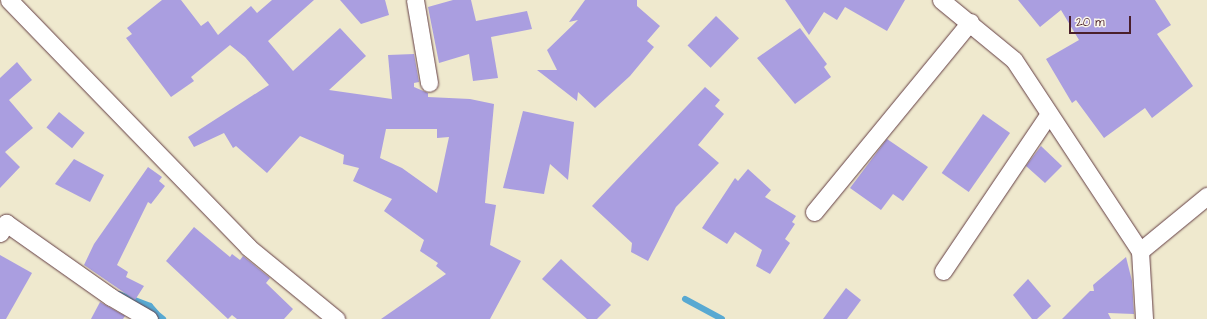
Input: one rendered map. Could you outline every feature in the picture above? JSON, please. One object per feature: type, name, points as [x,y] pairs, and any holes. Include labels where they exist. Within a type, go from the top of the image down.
[{"type":"street","points":[[9,0],[248,247],[336,319]]},
{"type":"street","points":[[415,0],[429,83]]},
{"type":"street","points":[[942,0],[1014,60],[1140,251],[1144,319]]},
{"type":"street","points":[[814,212],[970,22]]},
{"type":"street","points":[[943,271],[1049,114]]},
{"type":"street","points":[[1140,251],[1207,196]]},
{"type":"street","points":[[0,233],[6,223],[112,296],[149,319]]},
{"type":"building","points":[[162,0],[181,0],[201,26],[208,21],[218,35],[251,6],[257,13],[272,0],[314,0],[268,41],[293,71],[340,28],[366,56],[329,90],[392,99],[388,55],[414,54],[419,82],[414,83],[414,87],[428,93],[428,97],[470,99],[494,104],[485,203],[496,205],[490,245],[521,261],[490,319],[381,319],[446,274],[436,266],[438,263],[420,251],[424,240],[384,211],[392,199],[353,181],[359,168],[343,164],[344,155],[300,136],[267,173],[236,146],[233,148],[224,133],[194,147],[188,137],[269,85],[245,57],[230,45],[191,77],[194,81],[171,97],[126,38],[132,34],[127,28]],"holes":[[[386,129],[437,129],[437,138],[449,137],[437,193],[402,168],[380,158]]]},
{"type":"building","points":[[340,0],[385,0],[389,15],[361,24]]},
{"type":"building","points":[[453,0],[471,0],[476,21],[527,11],[532,29],[491,37],[498,78],[473,81],[469,54],[439,63],[428,7]]},
{"type":"building","points":[[585,0],[637,0],[637,6],[660,26],[647,41],[654,47],[630,76],[595,108],[578,92],[577,101],[537,70],[557,70],[547,50],[578,20],[569,22]]},
{"type":"building","points":[[785,0],[905,0],[887,31],[845,7],[837,20],[824,12],[809,35]]},
{"type":"building","points":[[1018,0],[1155,0],[1171,25],[1157,34],[1193,86],[1152,118],[1145,108],[1104,138],[1076,100],[1072,103],[1046,59],[1079,40],[1061,10],[1040,27]]},
{"type":"building","points":[[716,16],[739,38],[711,68],[688,45]]},
{"type":"building","points":[[800,28],[827,64],[824,67],[831,77],[795,104],[757,58]]},
{"type":"building","points":[[17,62],[32,80],[9,100],[33,128],[5,152],[20,167],[0,188],[0,78]]},
{"type":"building","points":[[705,87],[720,100],[715,106],[724,114],[698,145],[719,163],[676,207],[648,261],[631,252],[632,243],[592,206]]},
{"type":"building","points":[[523,111],[574,122],[568,180],[550,164],[544,194],[503,188]]},
{"type":"building","points":[[59,112],[85,133],[72,148],[46,128]]},
{"type":"building","points":[[983,114],[1010,133],[969,192],[942,173]]},
{"type":"building","points":[[887,139],[928,167],[903,201],[893,194],[881,210],[850,188]]},
{"type":"building","points":[[1041,146],[1062,166],[1045,183],[1026,166]]},
{"type":"building","points":[[74,159],[104,175],[90,202],[55,184]]},
{"type":"building","points":[[148,167],[162,177],[159,181],[165,186],[151,204],[148,202],[117,265],[128,272],[126,277],[144,286],[135,300],[84,265],[94,244]]},
{"type":"building","points":[[748,169],[771,190],[765,197],[796,216],[792,222],[795,224],[785,239],[790,243],[770,274],[756,266],[762,250],[735,232],[727,244],[702,228],[735,178],[738,181]]},
{"type":"building","points":[[194,227],[230,257],[232,254],[240,260],[243,256],[270,278],[266,283],[293,309],[284,319],[237,319],[232,315],[228,319],[166,261]]},
{"type":"building","points":[[0,255],[32,273],[6,319],[0,319]]},
{"type":"building","points":[[1126,257],[1132,281],[1134,314],[1108,313],[1111,319],[1062,319],[1090,291],[1094,291],[1093,285]]},
{"type":"building","points":[[561,259],[611,305],[597,319],[587,319],[542,279]]},
{"type":"building","points":[[1028,279],[1051,306],[1037,319],[1032,319],[1013,295]]},
{"type":"building","points":[[846,288],[861,300],[847,319],[823,319]]},
{"type":"building","points":[[100,302],[125,316],[123,319],[91,319]]},
{"type":"waterway","points":[[119,294],[150,306],[156,313]]},
{"type":"waterway","points":[[685,299],[722,319]]},
{"type":"waterway","points":[[157,314],[163,319]]}]
